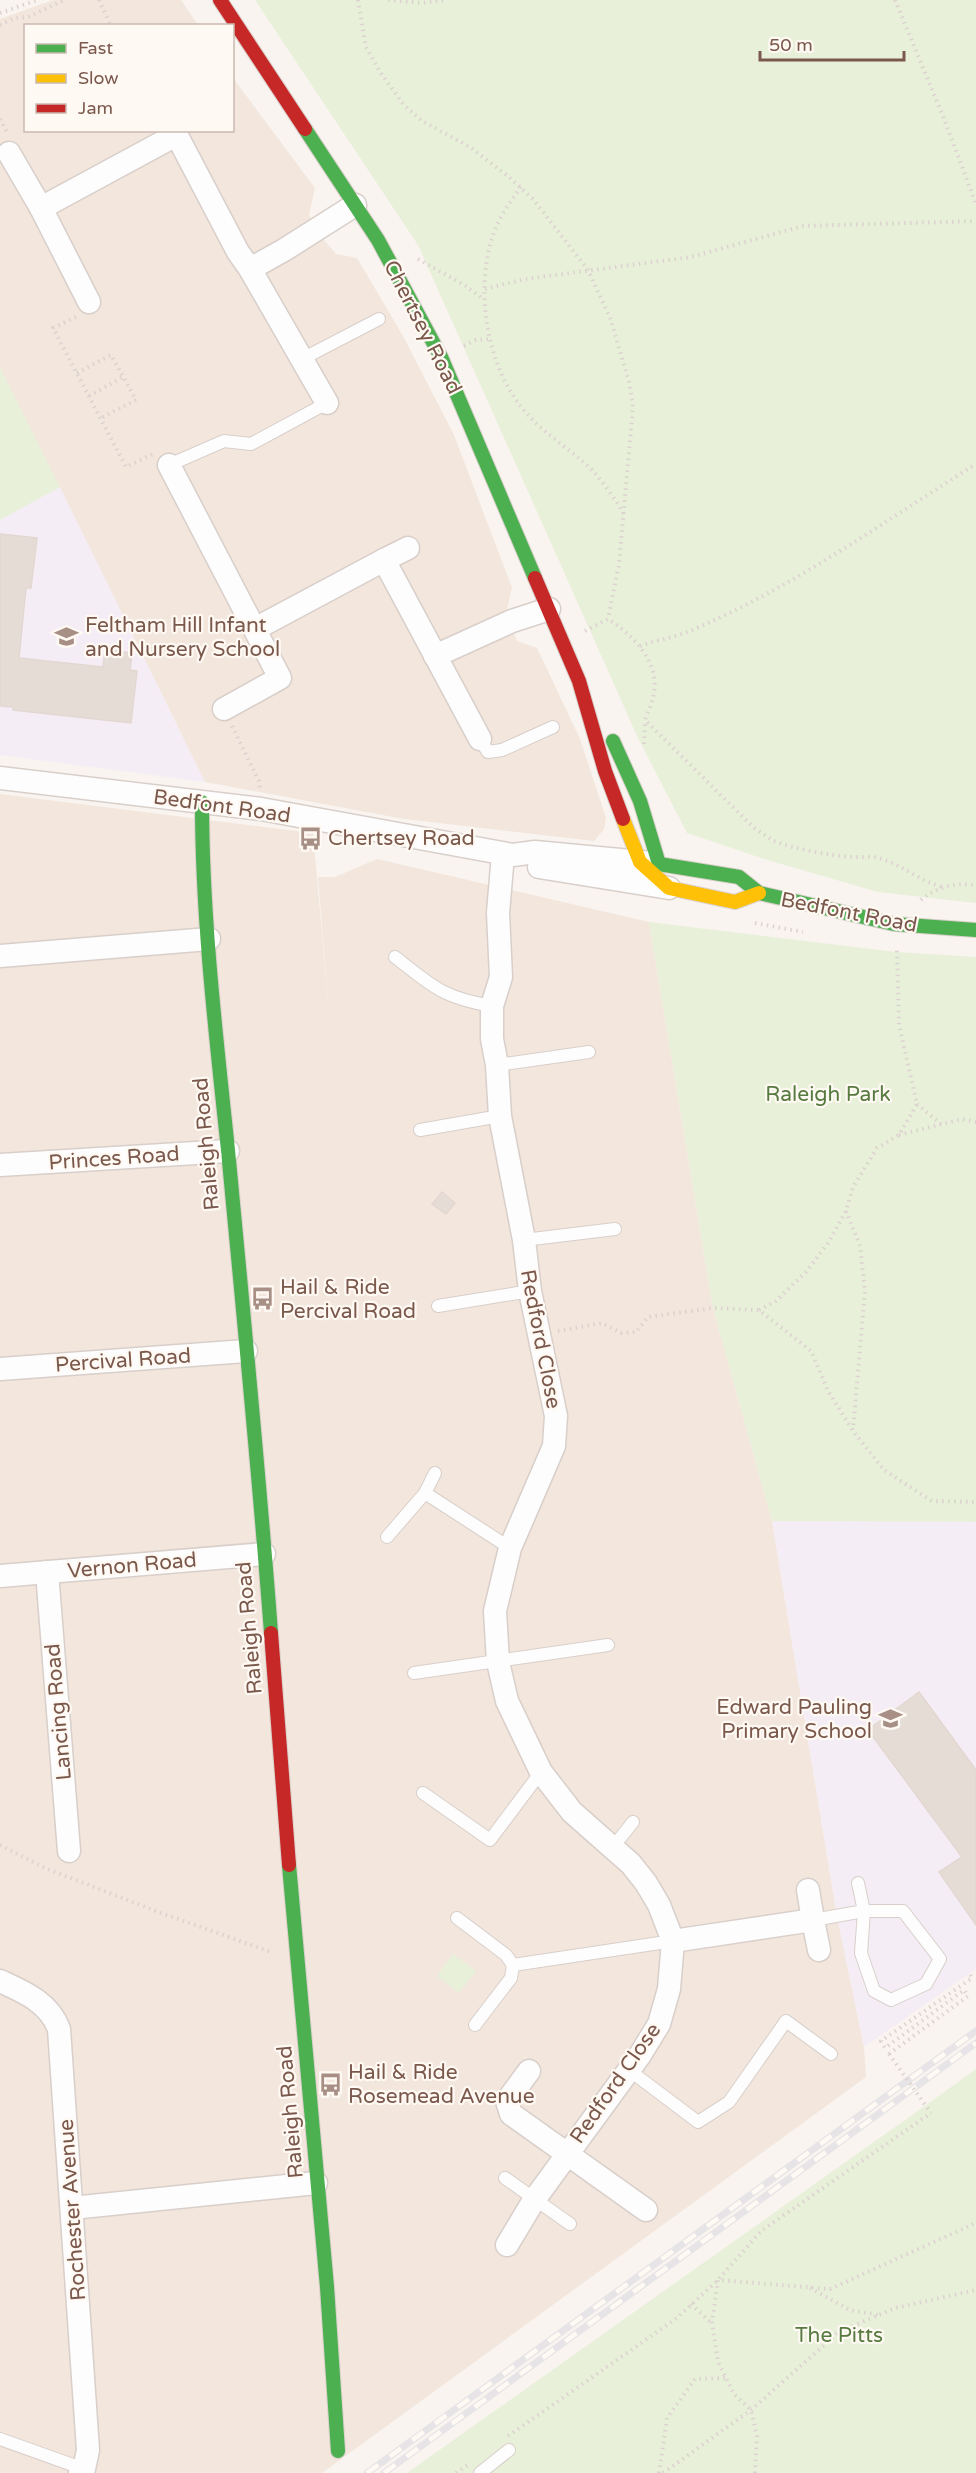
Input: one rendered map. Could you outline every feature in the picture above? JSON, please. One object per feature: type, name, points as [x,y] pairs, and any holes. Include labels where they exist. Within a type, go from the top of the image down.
[{"type":"street","name":"Chertsey Road","points":[[220,0],[386,253],[441,357],[579,681],[605,771],[646,870]]},
{"type":"street","points":[[40,208],[175,133],[238,252],[327,403]]},
{"type":"street","points":[[9,153],[89,302]]},
{"type":"street","points":[[250,269],[355,205]]},
{"type":"street","points":[[170,465],[280,678],[224,709]]},
{"type":"street","points":[[255,629],[408,548]]},
{"type":"street","points":[[384,560],[480,739]]},
{"type":"street","points":[[435,656],[512,621],[549,609]]},
{"type":"street","name":"Chertsey Road","points":[[579,681],[626,764],[646,815],[646,870]]},
{"type":"street","name":"Bedfont Road","points":[[0,778],[261,809],[508,854],[535,852],[646,870],[739,877],[759,893],[894,924],[976,930]]},
{"type":"street","name":"Raleigh Road","points":[[202,802],[202,840],[209,939],[258,1461],[316,2183],[327,2287],[338,2451]]},
{"type":"street","name":"Redford Close","points":[[507,2245],[534,2200],[659,2024],[669,1989],[673,1941],[659,1905],[631,1863],[572,1812],[541,1772],[507,1701],[498,1662],[495,1611],[510,1548],[560,1451],[556,1416],[530,1291],[524,1240],[501,1116],[497,1065],[492,1039],[492,1006],[501,977],[498,914],[508,854]]},
{"type":"street","name":"Bedfont Road","points":[[646,870],[669,888],[735,902],[759,893]]},
{"type":"street","points":[[0,956],[209,939]]},
{"type":"street","name":"Princes Road","points":[[0,1165],[228,1151]]},
{"type":"street","name":"Percival Road","points":[[0,1369],[246,1351]]},
{"type":"street","name":"Vernon Road","points":[[0,1576],[264,1554]]},
{"type":"street","name":"Lancing Road","points":[[47,1572],[69,1851]]},
{"type":"street","points":[[808,1890],[819,1950]]},
{"type":"street","points":[[673,1941],[813,1920]]},
{"type":"street","name":"Rochester Avenue","points":[[0,1981],[27,1993],[49,2009],[59,2029],[88,2450],[82,2471]]},
{"type":"street","name":"Redford Close","points":[[529,2071],[507,2101],[511,2114],[646,2210]]},
{"type":"street","points":[[72,2208],[316,2183]]},
{"type":"lane","points":[[302,359],[379,319]]},
{"type":"lane","points":[[170,465],[224,441],[251,444],[327,403]]},
{"type":"lane","points":[[480,739],[488,752],[502,750],[554,727]]},
{"type":"lane","points":[[395,957],[439,991],[461,1001],[492,1006]]},
{"type":"lane","points":[[497,1065],[589,1053]]},
{"type":"lane","points":[[420,1130],[501,1116]]},
{"type":"lane","points":[[524,1240],[615,1229]]},
{"type":"lane","points":[[438,1305],[530,1291]]},
{"type":"lane","points":[[387,1537],[425,1493],[435,1473]]},
{"type":"lane","points":[[425,1493],[510,1548]]},
{"type":"lane","points":[[414,1673],[608,1645]]},
{"type":"lane","points":[[423,1793],[490,1840],[541,1772]]},
{"type":"lane","points":[[613,1847],[633,1822]]},
{"type":"lane","points":[[813,1920],[864,1911],[903,1911],[940,1959],[926,1984],[891,2000],[874,1991],[861,1953],[864,1911],[858,1883]]},
{"type":"lane","points":[[457,1918],[506,1955],[513,1965],[511,1978],[475,2025]]},
{"type":"lane","points":[[513,1965],[673,1941]]},
{"type":"lane","points":[[628,2070],[698,2122],[729,2102],[786,2021],[831,2054]]},
{"type":"lane","points":[[505,2178],[570,2224]]},
{"type":"lane","points":[[0,2439],[82,2471]]},
{"type":"lane","points":[[480,2473],[504,2446]]},
{"type":"path","points":[[0,13],[37,0]]},
{"type":"path","points":[[0,26],[64,0]]},
{"type":"path","points":[[99,0],[110,24]]},
{"type":"path","points":[[358,0],[366,47],[380,72],[404,105],[422,121],[485,158],[534,199],[588,270],[611,320],[629,382],[633,406],[619,564],[608,620]]},
{"type":"path","points":[[388,0],[422,3],[446,0]]},
{"type":"path","points":[[895,0],[943,116],[976,204]]},
{"type":"path","points":[[521,187],[503,213],[493,237],[485,289],[484,299],[490,339],[498,366],[512,397],[552,439],[591,470],[612,495],[624,514]]},
{"type":"path","points":[[485,289],[525,279],[691,257],[803,226],[976,221]]},
{"type":"path","points":[[414,256],[484,299]]},
{"type":"path","points":[[89,302],[90,310],[53,328],[126,467],[162,450],[170,465]]},
{"type":"path","points":[[462,347],[476,340],[490,339]]},
{"type":"path","points":[[77,373],[111,355],[136,400],[101,418]]},
{"type":"path","points":[[89,396],[123,377]]},
{"type":"path","points":[[640,646],[690,631],[765,593],[842,551],[976,464]]},
{"type":"path","points":[[608,620],[620,627],[640,646],[648,660],[654,677],[654,694],[645,720],[754,828],[774,841],[797,847],[852,858],[871,856],[884,860],[918,879],[942,887]]},
{"type":"path","points":[[577,635],[608,620]]},
{"type":"path","points":[[224,709],[259,781],[261,809]]},
{"type":"path","points":[[916,905],[928,894],[942,887],[963,883],[976,885]]},
{"type":"path","points":[[896,952],[899,1026],[917,1104],[941,1124]]},
{"type":"path","points":[[899,1135],[917,1104]]},
{"type":"path","points":[[759,1311],[776,1300],[806,1272],[828,1243],[846,1211],[853,1186],[877,1148],[899,1135],[962,1119],[976,1122]]},
{"type":"path","points":[[846,1211],[860,1246],[865,1291],[853,1431]]},
{"type":"path","points":[[539,1334],[602,1323],[621,1333],[636,1332],[648,1317],[713,1308],[759,1311],[811,1351],[828,1391],[853,1431],[884,1470],[932,1501],[976,1502]]},
{"type":"path","points":[[0,1845],[45,1868],[270,1952]]},
{"type":"path","points":[[504,2446],[677,2318],[718,2280],[761,2231],[931,2113],[889,2054],[968,1996],[964,1990],[885,2048],[881,2042],[972,1978],[970,1974]]},
{"type":"path","points":[[718,2280],[830,2289],[976,2223]]},
{"type":"path","points":[[718,2280],[713,2325],[718,2362],[734,2394],[751,2410],[758,2436],[755,2473]]},
{"type":"path","points":[[807,2286],[850,2310],[879,2315]]},
{"type":"path","points":[[661,2473],[751,2410],[839,2332],[895,2308],[976,2290]]},
{"type":"path","points":[[691,2304],[713,2325]]},
{"type":"path","points":[[661,2473],[667,2418],[695,2379],[726,2378]]},
{"type":"path","points":[[456,2473],[474,2460]]},
{"type":"shaded area","points":[[53,0],[181,0],[197,24],[24,24],[24,132],[234,132],[234,79],[315,188],[309,215],[324,240],[336,254],[357,258],[403,336],[454,435],[512,588],[506,613],[517,641],[537,648],[580,739],[606,818],[604,829],[594,841],[404,819],[205,782],[0,368],[0,19]]},
{"type":"shaded area","name":"Feltham Hill Infant and Nursery School","points":[[60,487],[205,782],[0,755],[0,520]]},
{"type":"shaded area","points":[[0,794],[313,833],[330,1024],[318,877],[335,877],[377,859],[649,922],[713,1308],[772,1521],[837,1916],[864,2047],[866,2077],[322,2473],[0,2473]]},
{"type":"shaded area","name":"Edward Pauling Primary School","points":[[772,1521],[976,1522],[976,1969],[864,2047],[837,1916]]},
{"type":"green space","points":[[255,0],[976,0],[976,903],[878,892],[764,859],[687,833],[638,738],[418,245]]},
{"type":"green space","points":[[0,368],[60,487],[0,520]]},
{"type":"green space","name":"Raleigh Park","points":[[649,922],[896,952],[976,957],[976,1522],[772,1521],[713,1308]]},
{"type":"green space","points":[[453,1954],[476,1971],[459,1993],[437,1976]]},
{"type":"green space","name":"The Pitts","points":[[976,2069],[976,2473],[407,2473],[936,2098]]},
{"type":"building","points":[[0,534],[37,538],[31,588],[26,588],[19,658],[103,667],[105,650],[132,653],[130,670],[137,671],[131,723],[13,710],[13,707],[0,706]]},
{"type":"building","points":[[442,1192],[455,1203],[446,1214],[432,1204]]},
{"type":"building","points":[[919,1692],[976,1770],[976,1925],[939,1872],[962,1857],[868,1730]]},
{"type":"railway","points":[[367,2473],[976,2031]]},
{"type":"railway","points":[[384,2473],[976,2043]]},
{"type":"traffic: fast","points":[[305,129],[378,240],[441,357],[535,578]]},
{"type":"traffic: fast","points":[[613,741],[640,801],[659,864],[739,877],[759,893],[894,924],[976,930]]},
{"type":"traffic: fast","points":[[202,802],[204,889],[210,976],[251,1391],[271,1633]]},
{"type":"traffic: fast","points":[[289,1865],[327,2287],[338,2451]]},
{"type":"traffic: slow","points":[[623,819],[640,862],[669,888],[735,902],[759,893]]},
{"type":"traffic: jam","points":[[220,0],[305,129]]},
{"type":"traffic: jam","points":[[535,578],[579,681],[605,771],[623,819]]},
{"type":"traffic: jam","points":[[271,1633],[289,1865]]},
{"type":"place","name":"Feltham Hill Infant and Nursery School","points":[[67,637]]},
{"type":"place","name":"Chertsey Road","points":[[310,838]]},
{"type":"place","name":"Hail & Ride Percival Road","points":[[262,1299]]},
{"type":"place","name":"Edward Pauling Primary School","points":[[890,1719]]},
{"type":"place","name":"Hail & Ride Rosemead Avenue","points":[[330,2084]]}]
